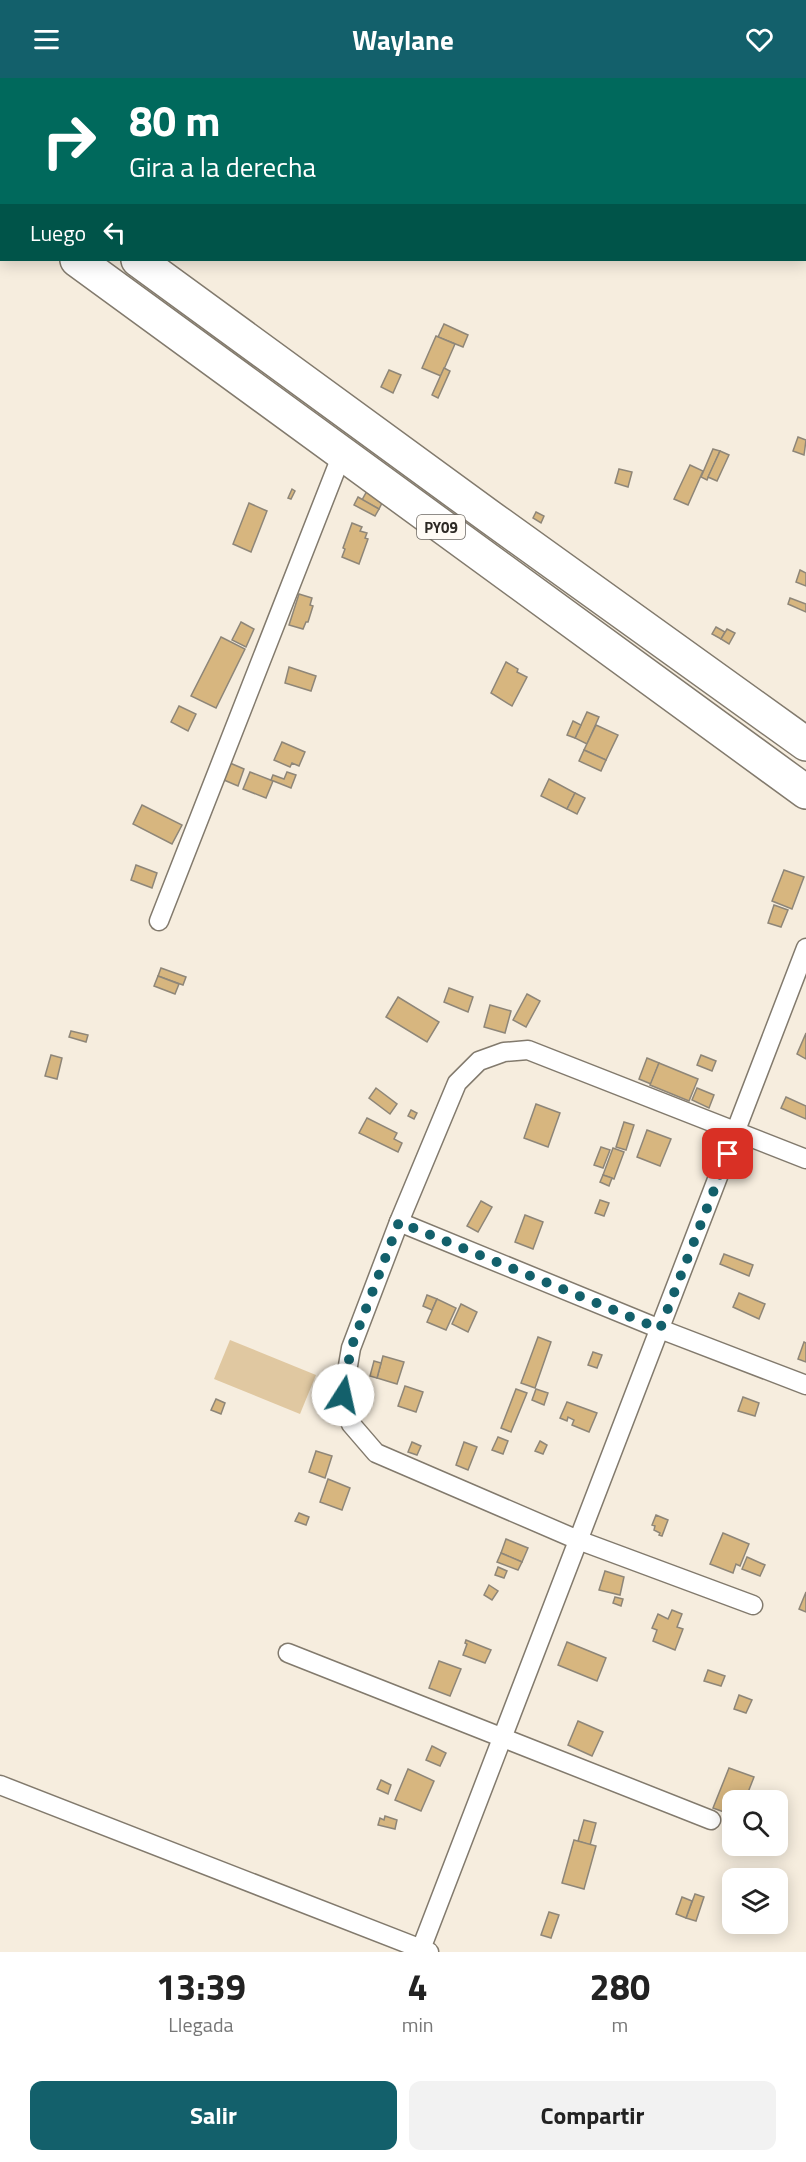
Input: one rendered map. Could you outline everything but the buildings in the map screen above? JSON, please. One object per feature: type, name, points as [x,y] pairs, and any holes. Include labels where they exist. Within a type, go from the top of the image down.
[{"type":"highway","name":"PY09","points":[[78,261],[806,792]]},
{"type":"highway","name":"PY09","points":[[139,261],[806,744]]},
{"type":"street","points":[[159,921],[342,454]]},
{"type":"street","points":[[0,1785],[425,1950],[502,1737],[806,948]]},
{"type":"street","points":[[753,1605],[578,1540],[376,1453],[351,1424],[343,1395],[351,1348],[399,1222],[457,1083],[478,1061],[504,1052],[528,1050],[806,1159]]},
{"type":"street","points":[[399,1222],[660,1329],[806,1385]]},
{"type":"street","points":[[288,1653],[711,1820]]},
{"type":"shaded area","points":[[230,1340],[316,1375],[300,1414],[214,1379]]},
{"type":"route","points":[[343,1395],[351,1348],[399,1222],[660,1329],[728,1154]]}]
